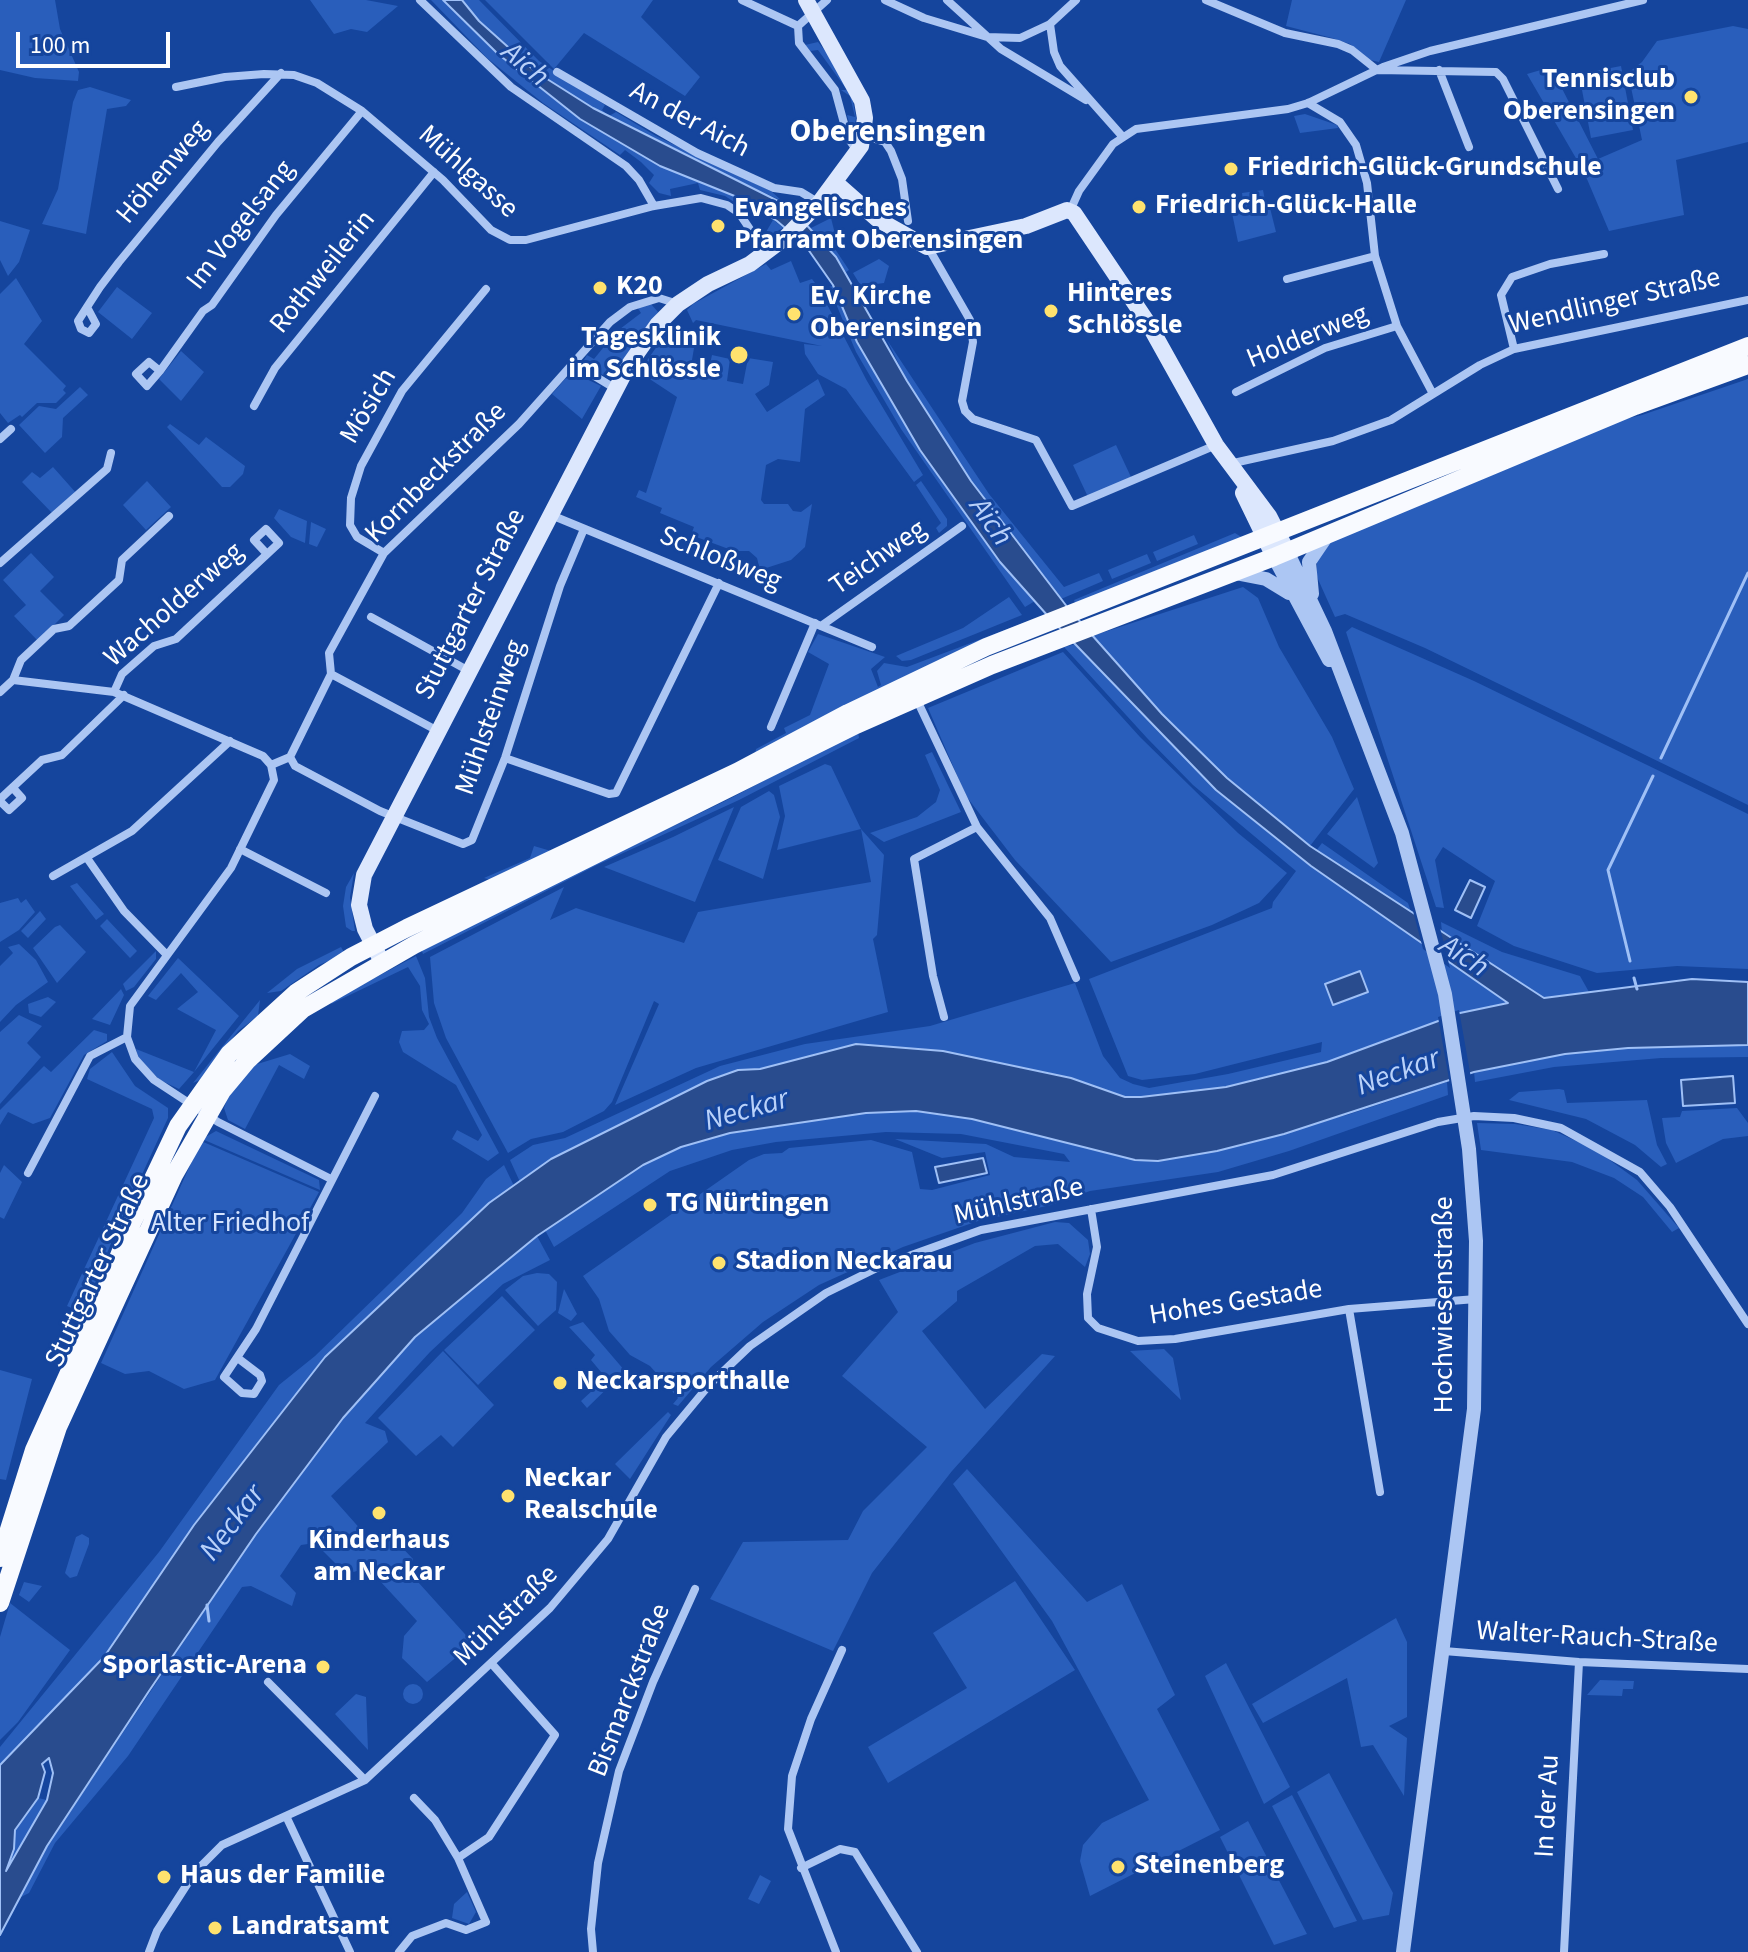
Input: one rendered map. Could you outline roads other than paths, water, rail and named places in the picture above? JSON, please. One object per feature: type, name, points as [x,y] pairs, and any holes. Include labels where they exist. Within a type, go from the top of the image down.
[{"type":"main road","points":[[810,7],[860,95],[865,136]]},
{"type":"main road","name":"Stuttgarter Straße","points":[[0,1558],[34,1450],[99,1306],[137,1212],[199,1109],[276,1032],[378,953],[359,905],[364,875],[642,344],[678,304],[766,254],[786,237],[805,218],[812,198],[835,182],[865,136]]},
{"type":"main road","points":[[835,182],[877,219],[927,247],[1026,226],[1070,211],[1148,323],[1216,445],[1272,536]]},
{"type":"main road","points":[[378,953],[856,725],[1022,633],[1748,346]]},
{"type":"main road","points":[[914,691],[1031,650],[1280,554],[1595,422],[1748,365]]},
{"type":"main road","name":"Hochwiesenstraße","points":[[1272,536],[1280,554]]},
{"type":"main road","name":"Stuttgarter Straße","points":[[0,1603],[58,1427],[174,1175],[199,1109]]},
{"type":"street","points":[[420,0],[511,87],[626,166],[639,180],[654,206]]},
{"type":"street","points":[[742,0],[798,26]]},
{"type":"street","points":[[827,0],[810,7],[798,26],[799,43],[835,90],[848,138],[857,152]]},
{"type":"street","points":[[885,0],[924,18],[987,37],[1026,37],[1050,24],[1076,0]]},
{"type":"street","points":[[947,0],[987,37],[1037,73],[1086,100]]},
{"type":"street","points":[[1206,0],[1285,33],[1338,44],[1352,50],[1377,70],[1496,72],[1503,79],[1558,189]]},
{"type":"street","points":[[1070,211],[1079,191],[1122,136],[1150,125],[1288,109],[1308,103],[1377,70],[1430,51],[1608,4],[1643,0]]},
{"type":"street","points":[[1050,24],[1054,52],[1060,66],[1086,100],[1122,136]]},
{"type":"street","points":[[1439,70],[1469,147]]},
{"type":"street","name":"An der Aich","points":[[557,72],[697,153],[774,188],[812,198]]},
{"type":"street","name":"Mühlgasse","points":[[176,87],[225,77],[281,73],[317,83],[362,111],[434,172],[491,230],[510,240],[526,240],[654,206],[701,198],[727,205],[747,223],[766,254]]},
{"type":"street","name":"Höhenweg","points":[[87,307],[119,262],[193,171],[281,73]]},
{"type":"street","points":[[1308,103],[1340,122],[1356,145],[1367,183],[1375,256],[1397,326],[1433,394]]},
{"type":"street","name":"Im Vogelsang","points":[[160,371],[276,215],[362,111]]},
{"type":"street","points":[[865,136],[885,142],[891,151],[902,179],[908,221]]},
{"type":"street","name":"Rothweilerin","points":[[254,406],[275,368],[434,172]]},
{"type":"street","points":[[927,247],[970,320],[973,342],[962,401],[965,411],[973,419],[1036,440],[1072,506],[1216,445]]},
{"type":"street","points":[[1514,349],[1501,295],[1512,277],[1550,264],[1604,254]]},
{"type":"street","points":[[1287,279],[1375,256]]},
{"type":"street","name":"Mösich","points":[[384,553],[357,537],[350,525],[351,498],[361,466],[402,391],[486,289]]},
{"type":"street","points":[[616,389],[573,363],[610,322],[638,303],[659,298],[678,304]]},
{"type":"street","name":"Wendlinger Straße","points":[[1231,467],[1333,441],[1391,420],[1514,349],[1748,300]]},
{"type":"street","name":"Holderweg","points":[[1236,392],[1325,348],[1397,326]]},
{"type":"street","name":"Kornbeckstraße","points":[[290,757],[331,674],[329,653],[384,553],[519,424],[573,363]]},
{"type":"street","points":[[0,439],[11,429]]},
{"type":"street","points":[[0,563],[107,469],[111,453]]},
{"type":"street","name":"Schloßweg","points":[[551,515],[872,647]]},
{"type":"street","points":[[0,692],[13,680],[21,660],[54,629],[69,626],[119,580],[122,560],[169,516]]},
{"type":"street","name":"Teichweg","points":[[771,727],[818,625],[962,526]]},
{"type":"street","name":"Mühlsteinweg","points":[[392,817],[468,843],[505,758],[560,586],[584,529]]},
{"type":"street","points":[[1317,614],[1309,562],[1329,534]]},
{"type":"street","name":"Wacholderweg","points":[[114,692],[122,674],[154,646],[176,639],[267,554]]},
{"type":"street","name":"Hochwiesenstraße","points":[[1280,554],[1293,595],[1339,673]]},
{"type":"street","name":"Hochwiesenstraße","points":[[1280,554],[1317,614],[1384,781],[1419,888],[1445,994],[1469,1149],[1476,1299],[1474,1409],[1403,1952]]},
{"type":"street","points":[[1230,573],[1266,579],[1293,595]]},
{"type":"street","points":[[505,758],[609,794],[616,793],[719,583]]},
{"type":"street","points":[[371,617],[469,671]]},
{"type":"street","points":[[331,674],[438,731]]},
{"type":"street","points":[[13,680],[124,695],[263,756],[271,765],[274,780],[220,887],[166,954],[130,1006],[127,1037],[143,1070],[199,1109],[331,1179]]},
{"type":"street","points":[[914,691],[977,827],[1050,918],[1076,978]]},
{"type":"street","points":[[13,788],[22,798],[9,810],[0,800],[42,760],[62,755],[124,695]]},
{"type":"street","points":[[53,876],[100,851],[146,820],[230,741]]},
{"type":"street","points":[[271,765],[290,757],[295,766],[392,817]]},
{"type":"street","points":[[944,1017],[933,976],[914,859],[977,827]]},
{"type":"street","points":[[240,849],[326,893]]},
{"type":"street","points":[[87,858],[124,911],[166,954]]},
{"type":"street","points":[[28,1173],[90,1056],[127,1037]]},
{"type":"street","points":[[239,1359],[260,1375],[262,1381],[254,1394],[242,1393],[224,1377],[239,1359],[375,1096]]},
{"type":"street","name":"Mühlstraße","points":[[149,1952],[166,1917],[200,1866],[234,1837],[365,1780],[492,1664],[581,1575],[608,1539],[680,1417],[750,1346],[826,1293],[881,1266],[981,1230],[1260,1179],[1438,1122],[1474,1116],[1514,1118],[1561,1128],[1640,1172],[1670,1207],[1748,1324]]},
{"type":"street","name":"Hohes Gestade","points":[[1091,1209],[1097,1247],[1087,1294],[1088,1318],[1098,1328],[1118,1336],[1155,1342],[1349,1309],[1476,1299]]},
{"type":"street","name":"Hohes Gestade","points":[[1349,1309],[1380,1492]]},
{"type":"street","name":"Bismarckstraße","points":[[593,1952],[591,1929],[598,1863],[619,1771],[653,1682],[695,1589]]},
{"type":"street","points":[[836,1952],[788,1829],[792,1776],[811,1719],[842,1650]]},
{"type":"street","name":"Walter-Rauch-Straße","points":[[1444,1651],[1579,1662],[1748,1669]]},
{"type":"street","name":"In der Au","points":[[1564,1952],[1579,1662]]},
{"type":"street","points":[[458,1858],[489,1837],[555,1735],[492,1664]]},
{"type":"street","points":[[268,1682],[365,1780]]},
{"type":"street","points":[[399,1952],[412,1936],[446,1923],[466,1930],[486,1922],[458,1858],[435,1820],[414,1798]]},
{"type":"street","points":[[286,1816],[350,1952]]},
{"type":"street","points":[[801,1868],[840,1849],[855,1852],[917,1952]]},
{"type":"water","points":[[443,0],[462,0],[479,21],[536,72],[593,108],[790,207],[836,257],[907,381],[971,481],[1068,608],[1162,714],[1227,778],[1310,846],[1544,998],[1692,979],[1748,982],[1748,1045],[1628,1048],[1565,1054],[1474,1072],[1284,1134],[1217,1151],[1158,1161],[1135,1160],[972,1119],[916,1111],[866,1113],[730,1133],[681,1147],[643,1165],[537,1236],[415,1337],[343,1418],[256,1534],[149,1691],[47,1846],[0,1935],[0,1765],[104,1657],[194,1525],[325,1357],[489,1203],[551,1159],[707,1081],[738,1070],[760,1069],[856,1044],[943,1051],[1071,1078],[1125,1097],[1141,1097],[1226,1087],[1327,1062],[1460,1013],[1508,1003],[1311,866],[1216,790],[1047,615],[1000,562],[920,450],[857,342],[833,285],[805,245],[777,221],[742,199],[660,166],[580,119],[498,54]],"holes":[[[49,1758],[53,1773],[47,1800],[6,1871],[14,1849],[15,1830],[38,1798],[45,1772],[42,1764]]]},
{"type":"water","points":[[1470,880],[1485,887],[1471,918],[1455,910]]},
{"type":"water","points":[[1360,971],[1368,992],[1333,1005],[1325,984]]},
{"type":"water","points":[[1733,1076],[1735,1103],[1683,1106],[1681,1080]]},
{"type":"water","points":[[983,1158],[987,1173],[939,1183],[935,1167]]},
{"type":"waterway","points":[[1661,758],[1748,573]]},
{"type":"waterway","points":[[1630,961],[1608,870],[1653,776]]},
{"type":"waterway","points":[[1634,978],[1637,989]]},
{"type":"waterway","points":[[207,1605],[209,1621]]},
{"type":"place","name":"Tennisclub Oberensingen","points":[[1691,97]]},
{"type":"place","name":"Friedrich-Glück-Grundschule","points":[[1231,169]]},
{"type":"place","name":"Friedrich-Glück-Halle","points":[[1139,207]]},
{"type":"place","name":"Evangelisches Pfarramt Oberensingen","points":[[718,226]]},
{"type":"place","name":"K20","points":[[600,288]]},
{"type":"place","name":"Hinteres Schlössle","points":[[1051,311]]},
{"type":"place","name":"Ev. Kirche Oberensingen","points":[[794,314]]},
{"type":"place","name":"Tagesklinik im Schlössle","points":[[739,355]]},
{"type":"place","name":"TG Nürtingen","points":[[650,1205]]},
{"type":"place","name":"Stadion Neckarau","points":[[719,1263]]},
{"type":"place","name":"Neckarsporthalle","points":[[560,1383]]},
{"type":"place","name":"Neckar Realschule","points":[[508,1496]]},
{"type":"place","name":"Kinderhaus am Neckar","points":[[379,1513]]},
{"type":"place","name":"Sporlastic-Arena","points":[[323,1667]]},
{"type":"place","name":"Steinenberg","points":[[1118,1867]]},
{"type":"place","name":"Haus der Familie","points":[[164,1877]]},
{"type":"place","name":"Landratsamt","points":[[215,1928]]},
{"type":"district","name":"Oberensingen","points":[[888,134]]},
{"type":"water label","name":"Aich","points":[[524,66]]},
{"type":"water label","name":"Aich","points":[[989,523]]},
{"type":"water label","name":"Aich","points":[[1463,958]]},
{"type":"water label","name":"Neckar","points":[[1399,1074]]},
{"type":"water label","name":"Neckar","points":[[747,1112]]},
{"type":"water label","name":"Neckar","points":[[234,1524]]},
{"type":"park label","name":"Alter Friedhof","points":[[230,1225]]}]
